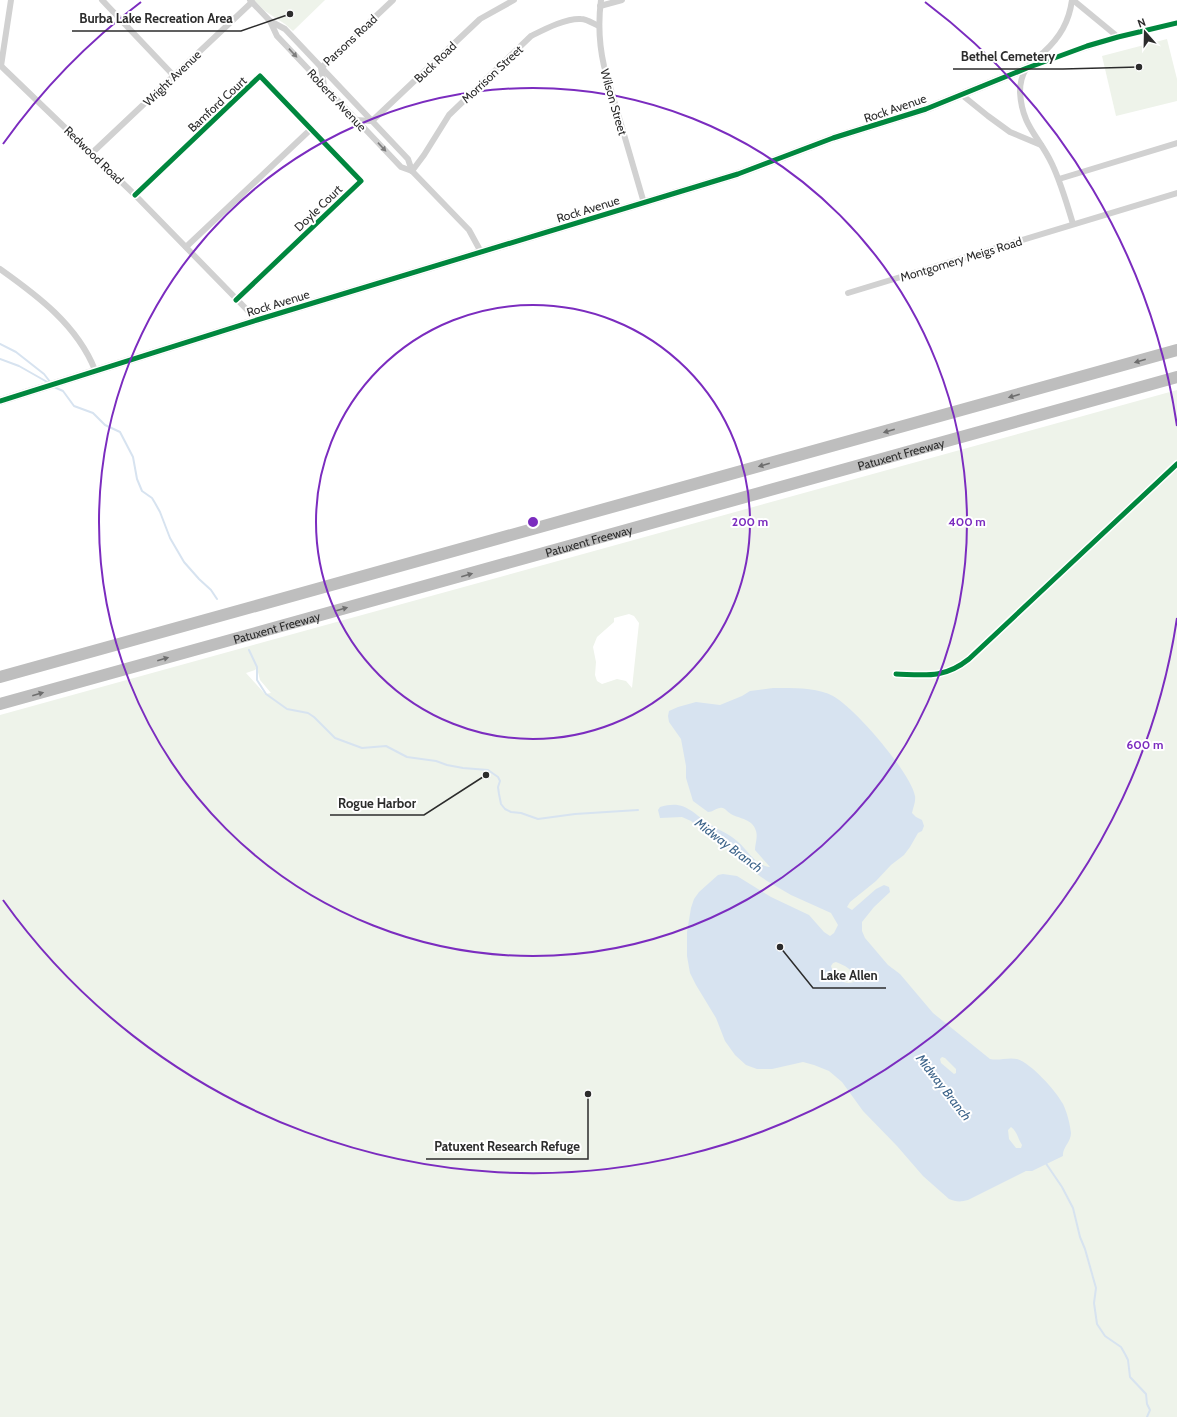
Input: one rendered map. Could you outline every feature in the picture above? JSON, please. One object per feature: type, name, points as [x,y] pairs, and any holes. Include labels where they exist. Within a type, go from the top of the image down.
[{"type":"highway","points":[[0,677],[1177,350]]},
{"type":"highway","name":"Patuxent Freeway","points":[[0,704],[1177,377]]},
{"type":"street","points":[[0,65],[11,0]]},
{"type":"street","points":[[102,0],[174,76]]},
{"type":"street","name":"Parsons Road","points":[[324,85],[321,68],[393,0]]},
{"type":"street","name":"Buck Road","points":[[372,121],[480,19],[514,0]]},
{"type":"street","points":[[601,3],[622,0]]},
{"type":"street","points":[[1073,0],[1118,37]]},
{"type":"street","points":[[1073,0],[1071,13],[1063,31],[1027,68],[1021,78],[1021,102],[1024,117],[1049,157],[1074,224]]},
{"type":"street","name":"Wright Avenue","points":[[92,153],[251,1]]},
{"type":"street","name":"Roberts Avenue","points":[[251,1],[270,22],[277,36],[356,120],[401,167],[412,171]]},
{"type":"street","name":"Wilson Street","points":[[601,3],[599,26],[600,48],[644,203]]},
{"type":"street","name":"Morrison Street","points":[[412,171],[449,115],[531,36],[563,22],[582,19],[599,26]]},
{"type":"street","name":"Roberts Avenue","points":[[270,22],[285,29],[408,160],[412,171],[469,230],[480,252]]},
{"type":"street","name":"Rock Avenue","points":[[0,401],[254,318],[738,174],[833,138],[898,118],[962,95],[1027,68],[1118,37],[1177,23]]},
{"type":"street","name":"Redwood Road","points":[[0,65],[135,195],[186,247]]},
{"type":"street","name":"Bamford Court","points":[[135,195],[260,76],[310,129]]},
{"type":"street","points":[[962,95],[1010,132],[1042,146]]},
{"type":"street","points":[[356,120],[372,121]]},
{"type":"street","points":[[254,318],[186,247],[310,129]]},
{"type":"street","name":"Doyle Court","points":[[236,300],[361,181],[310,129]]},
{"type":"street","points":[[1058,179],[1177,143]]},
{"type":"street","name":"Montgomery Meigs Road","points":[[848,293],[1177,193]]},
{"type":"street","points":[[0,269],[38,297],[60,317],[78,337],[95,370]]},
{"type":"street","points":[[896,674],[931,675],[949,672],[958,668],[1177,464]]},
{"type":"shaded area","points":[[254,0],[325,0],[293,31],[265,11]]},
{"type":"shaded area","points":[[1167,39],[1177,79],[1177,101],[1116,116],[1102,56]]},
{"type":"shaded area","points":[[1177,390],[1177,1417],[0,1417],[0,715]],"holes":[[[629,614],[634,616],[639,623],[632,688],[626,681],[617,679],[602,684],[597,681],[595,675],[596,662],[593,647],[597,637],[614,622],[614,618]],[[257,668],[260,680],[271,693],[265,694],[246,673]]]},
{"type":"water","points":[[787,688],[827,693],[854,713],[893,757],[911,786],[915,796],[912,813],[922,820],[924,826],[904,855],[891,865],[876,881],[850,902],[847,907],[852,910],[876,889],[884,885],[889,887],[890,892],[874,907],[862,922],[862,931],[865,938],[888,965],[900,974],[933,1013],[990,1059],[1017,1059],[1029,1066],[1049,1085],[1060,1098],[1067,1114],[1070,1126],[1071,1136],[1064,1150],[1063,1156],[1032,1171],[1026,1171],[968,1200],[958,1201],[949,1199],[923,1176],[897,1146],[863,1111],[842,1082],[829,1071],[803,1062],[772,1069],[757,1069],[746,1065],[735,1055],[725,1041],[716,1018],[690,973],[687,956],[687,932],[691,908],[694,899],[699,892],[718,875],[723,874],[737,876],[771,897],[809,915],[824,932],[830,936],[834,933],[838,925],[831,913],[791,895],[767,881],[740,862],[734,853],[724,845],[710,838],[691,821],[682,817],[660,818],[658,810],[660,807],[676,805],[688,808],[711,825],[734,838],[760,864],[770,867],[755,850],[757,834],[752,824],[731,814],[723,808],[708,812],[693,801],[686,778],[686,766],[681,739],[669,722],[668,716],[669,711],[678,707],[696,702],[720,705],[750,691]],"holes":[[[836,962],[851,970],[856,979],[854,982],[842,982],[836,977],[831,966]],[[942,1057],[945,1058],[956,1069],[956,1073],[954,1074],[941,1063],[940,1059]],[[1011,1127],[1015,1131],[1022,1145],[1021,1148],[1016,1148],[1009,1139],[1008,1130]]]},
{"type":"waterway","points":[[0,344],[16,352],[44,374],[51,383]]},
{"type":"waterway","name":"Midway Branch","points":[[0,359],[19,366],[49,383]]},
{"type":"waterway","name":"Midway Branch","points":[[54,387],[63,391],[74,406],[93,413],[105,425],[120,432],[133,457],[137,479],[142,491],[152,498],[155,503],[170,538],[184,562],[211,590],[217,599]]},
{"type":"waterway","name":"Midway Branch","points":[[249,650],[257,667],[257,680],[266,694],[287,709],[308,713],[335,738],[362,748],[386,746],[407,757],[436,761],[463,768],[488,770],[498,777],[500,781],[498,787],[501,804],[505,809],[511,812],[521,813],[538,819],[575,814],[638,810]]},
{"type":"waterway","name":"Midway Branch","points":[[1045,1162],[1062,1187],[1073,1208],[1080,1237],[1096,1288],[1094,1303],[1097,1324],[1105,1336],[1121,1347],[1125,1354],[1128,1360],[1130,1377],[1146,1394],[1147,1404],[1150,1410],[1147,1417]]},
{"type":"cycle path","points":[[0,401],[257,320],[738,174],[833,138],[926,109],[1027,68],[1087,46],[1177,23]]},
{"type":"cycle path","points":[[135,195],[260,76],[361,181],[236,300]]},
{"type":"cycle path","points":[[896,674],[925,675],[943,673],[969,659],[1177,464]]},
{"type":"place","name":"Burba Lake Recreation Area","points":[[290,14]]},
{"type":"place","name":"Bethel Cemetery","points":[[1139,67]]},
{"type":"place","name":"Rogue Harbor","points":[[486,775]]},
{"type":"place","name":"Lake Allen","points":[[780,947]]},
{"type":"place","name":"Patuxent Research Refuge","points":[[588,1094]]}]
